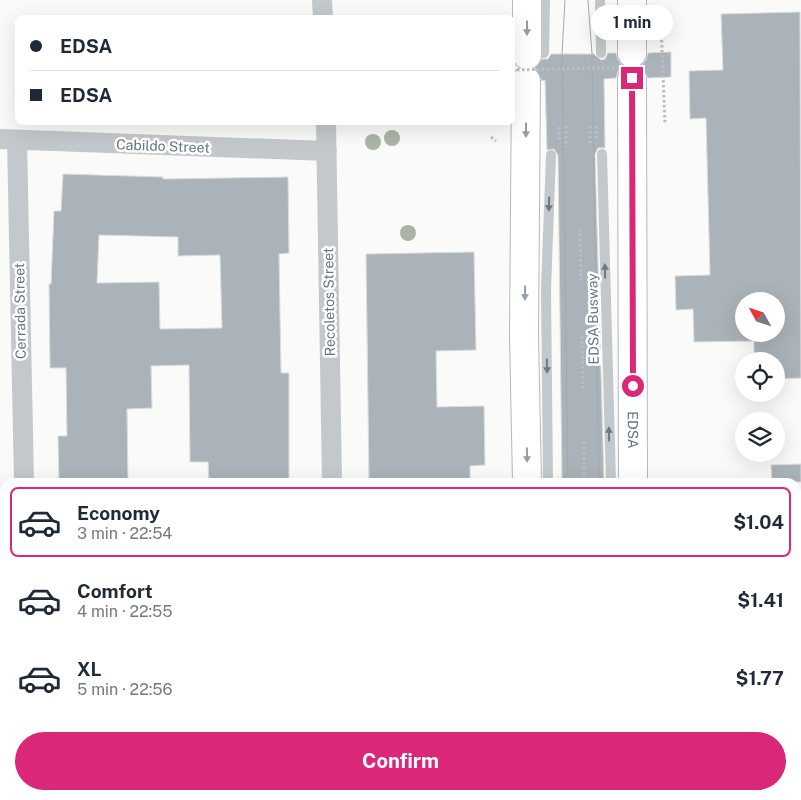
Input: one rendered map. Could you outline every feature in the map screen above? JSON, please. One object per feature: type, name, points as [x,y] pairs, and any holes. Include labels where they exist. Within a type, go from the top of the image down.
[{"type":"highway","points":[[526,0],[524,335],[527,478]]},
{"type":"highway","name":"EDSA","points":[[632,0],[635,66],[633,478]]},
{"type":"street","points":[[322,0],[323,15]]},
{"type":"street","name":"Recoletos Street","points":[[326,125],[332,478]]},
{"type":"street","name":"Cabildo Street","points":[[8,140],[327,152]]},
{"type":"street","name":"Cerrada Street","points":[[8,140],[24,478]]},
{"type":"lane","points":[[527,65],[545,0]]},
{"type":"lane","points":[[600,0],[600,53]]},
{"type":"lane","name":"EDSA Busway","points":[[602,154],[610,478]]},
{"type":"lane","points":[[548,478],[546,289],[551,155]]},
{"type":"path","points":[[661,26],[665,124]]},
{"type":"path","points":[[527,65],[635,66]]},
{"type":"path","points":[[491,137],[496,141]]},
{"type":"path","points":[[580,229],[581,280]]},
{"type":"path","points":[[582,336],[583,388]]},
{"type":"path","points":[[584,442],[584,478]]},
{"type":"building","points":[[800,12],[801,378],[785,379],[785,352],[754,352],[754,342],[785,342],[785,292],[735,292],[735,341],[694,342],[693,309],[676,310],[675,276],[710,275],[706,118],[690,119],[689,71],[723,70],[721,14]]},
{"type":"building","points":[[671,52],[671,77],[648,78],[641,66],[646,60],[648,53]]},
{"type":"building","points":[[608,53],[616,53],[618,60],[623,66],[618,71],[616,78],[604,79],[605,148],[598,148],[595,154],[604,478],[562,478],[558,155],[554,149],[547,150],[545,80],[542,81],[535,68],[542,59],[548,59],[551,54],[594,54],[601,60],[605,59]]},
{"type":"building","points":[[63,174],[163,177],[163,179],[288,177],[289,253],[279,254],[281,373],[289,373],[289,478],[209,478],[208,462],[190,462],[189,365],[151,366],[152,408],[127,409],[128,478],[59,478],[58,436],[67,436],[66,368],[50,368],[49,284],[51,284],[54,211],[61,211]],"holes":[[[99,235],[178,237],[178,256],[220,255],[222,328],[160,329],[159,282],[97,283]]]},
{"type":"building","points":[[474,252],[476,350],[436,351],[437,407],[484,406],[485,465],[470,466],[470,478],[369,478],[366,254]]},
{"type":"building","points":[[801,464],[801,478],[772,478],[771,465]]},
{"type":"tram line","points":[[565,0],[562,54],[568,478]]},
{"type":"tram line","points":[[588,0],[592,54],[599,478]]},
{"type":"route","points":[[632,78],[633,386]]}]
